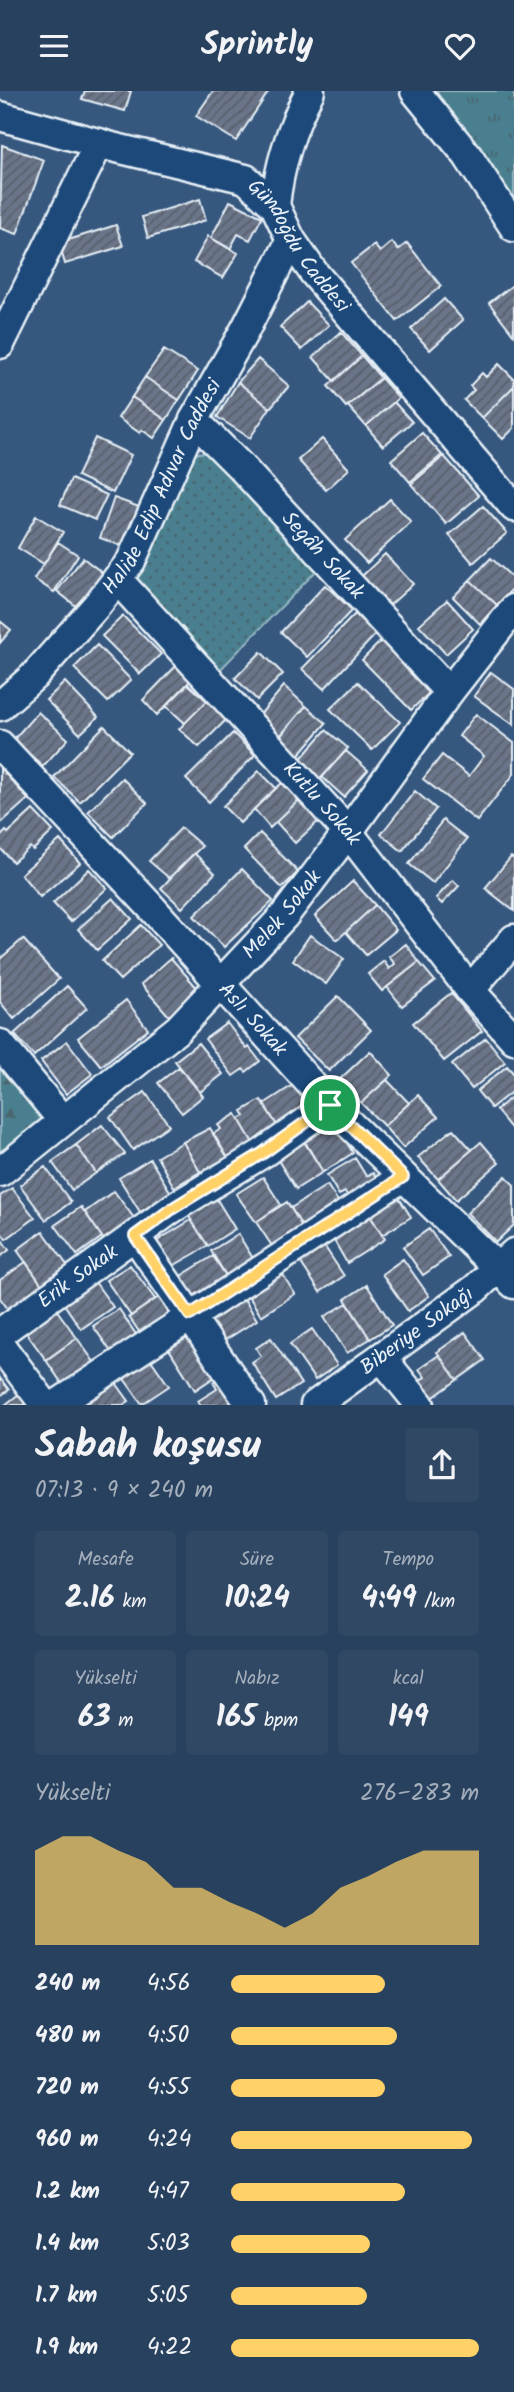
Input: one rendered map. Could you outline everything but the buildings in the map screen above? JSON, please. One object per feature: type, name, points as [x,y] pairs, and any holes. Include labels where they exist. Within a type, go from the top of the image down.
[{"type":"street","points":[[275,206],[284,154],[310,91]]},
{"type":"street","points":[[415,91],[467,155],[514,227]]},
{"type":"street","name":"Gündoğdu Caddesi","points":[[0,116],[246,179],[275,206],[291,240],[322,283],[514,507]]},
{"type":"street","points":[[0,344],[99,143]]},
{"type":"street","name":"Halide Edip Adıvar Caddesi","points":[[0,706],[34,677],[97,605],[131,561],[194,420],[245,330],[291,240]]},
{"type":"street","points":[[0,296],[28,288]]},
{"type":"street","name":"Segâh Sokak","points":[[194,420],[251,477],[449,692]]},
{"type":"street","name":"Kutlu Sokak","points":[[117,579],[348,832],[470,990],[514,1039]]},
{"type":"street","name":"Melek Sokak","points":[[0,1172],[178,1029],[284,916],[449,692],[514,610]]},
{"type":"street","name":"Aslı Sokak","points":[[0,745],[330,1105],[403,1177],[509,1269]]},
{"type":"street","points":[[470,990],[514,939]]},
{"type":"street","points":[[0,1044],[63,1121]]},
{"type":"street","name":"Erik Sokak","points":[[0,1333],[173,1208],[263,1153],[330,1105]]},
{"type":"street","points":[[56,1405],[403,1177]]},
{"type":"street","points":[[135,1236],[251,1405]]},
{"type":"street","name":"Biberiye Sokağı","points":[[315,1405],[509,1269]]},
{"type":"street","points":[[0,1345],[45,1405]]},
{"type":"street","points":[[382,1358],[420,1405]]},
{"type":"green space","points":[[428,91],[514,91],[514,202]]},
{"type":"green space","points":[[209,452],[321,566],[217,673],[140,585],[136,577],[190,458],[198,453]]},
{"type":"green space","points":[[0,1061],[42,1112],[43,1119],[40,1127],[0,1160]]},
{"type":"route","points":[[330,1105],[403,1177],[190,1315],[135,1236],[173,1208],[263,1153],[330,1105]]}]
